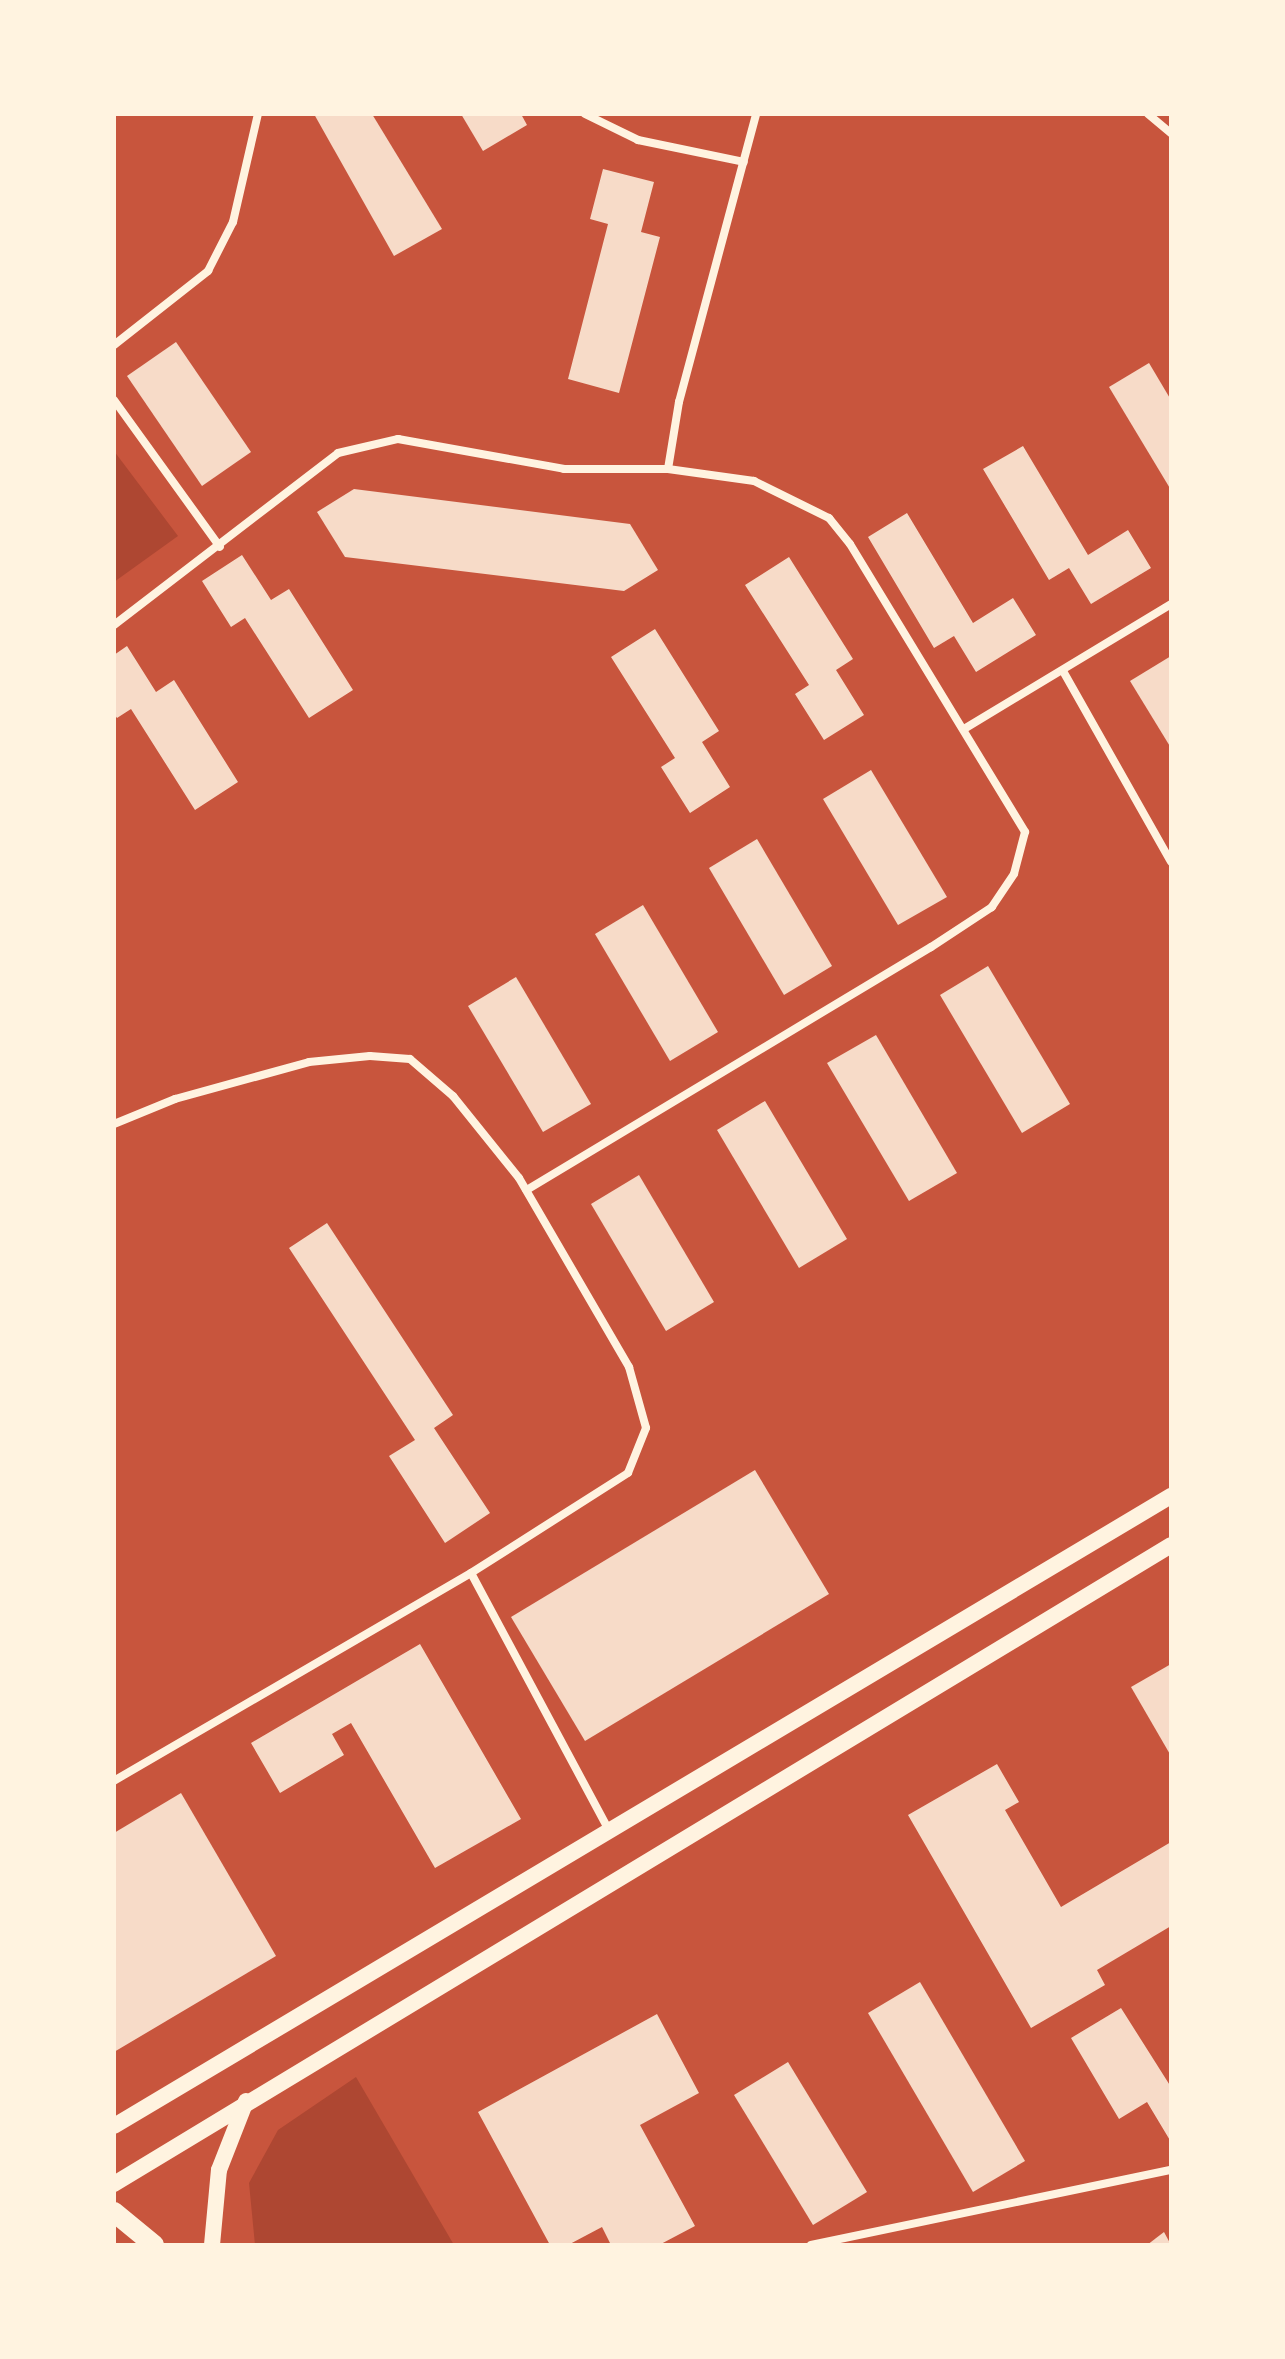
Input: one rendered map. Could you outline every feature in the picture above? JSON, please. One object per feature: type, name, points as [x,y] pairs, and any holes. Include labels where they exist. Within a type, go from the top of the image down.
[{"type":"main road","points":[[114,2126],[1171,1496]]},
{"type":"main road","points":[[114,2184],[246,2101],[1171,1545]]},
{"type":"main road","points":[[212,2245],[219,2170],[246,2101]]},
{"type":"main road","points":[[114,2212],[154,2245]]},
{"type":"street","points":[[114,345],[208,271],[233,222],[258,114]]},
{"type":"street","points":[[585,114],[638,140],[744,162]]},
{"type":"street","points":[[668,469],[679,402],[756,114]]},
{"type":"street","points":[[1148,114],[1171,133]]},
{"type":"street","points":[[114,400],[220,547]]},
{"type":"street","points":[[114,625],[220,547],[338,453],[398,439],[564,469],[668,469],[754,481],[829,518],[944,695],[1025,832],[1014,874],[992,907],[712,1081],[526,1190]]},
{"type":"street","points":[[964,729],[1171,604]]},
{"type":"street","points":[[1063,671],[1171,862]]},
{"type":"street","points":[[114,1124],[175,1099],[309,1062],[370,1056],[410,1059],[453,1096],[526,1190],[629,1367],[646,1428],[628,1473],[471,1573],[114,1781]]},
{"type":"street","points":[[471,1573],[608,1829]]},
{"type":"street","points":[[811,2245],[1171,2170]]},
{"type":"shaded area","points":[[114,451],[178,536],[114,582]]},
{"type":"shaded area","points":[[356,2077],[454,2245],[255,2245],[249,2183],[278,2130]]},
{"type":"building","points":[[314,114],[372,114],[442,229],[394,256]]},
{"type":"building","points":[[461,114],[521,114],[527,125],[483,151]]},
{"type":"building","points":[[603,169],[654,182],[641,232],[660,237],[619,393],[568,379],[608,224],[590,219]]},
{"type":"building","points":[[176,342],[251,452],[202,486],[127,376]]},
{"type":"building","points":[[1149,363],[1171,400],[1171,490],[1109,387]]},
{"type":"building","points":[[1023,446],[1088,555],[1128,530],[1151,568],[1091,604],[1069,568],[1049,580],[983,469]]},
{"type":"building","points":[[354,489],[630,524],[658,570],[624,591],[345,557],[317,512]]},
{"type":"building","points":[[907,513],[973,623],[1013,598],[1036,635],[976,672],[954,636],[934,648],[868,537]]},
{"type":"building","points":[[242,555],[271,600],[289,589],[353,690],[309,718],[245,618],[231,627],[202,581]]},
{"type":"building","points":[[789,557],[853,659],[836,670],[864,715],[824,740],[795,694],[809,685],[745,585]]},
{"type":"building","points":[[655,629],[719,731],[702,742],[730,787],[690,813],[661,767],[675,758],[611,657]]},
{"type":"building","points":[[127,646],[156,692],[174,680],[238,782],[195,810],[131,709],[117,718],[114,714],[114,655]]},
{"type":"building","points":[[1171,656],[1171,748],[1130,681]]},
{"type":"building","points":[[871,770],[947,897],[898,925],[823,799]]},
{"type":"building","points":[[757,839],[832,966],[784,995],[709,868]]},
{"type":"building","points":[[643,905],[718,1032],[670,1061],[595,934]]},
{"type":"building","points":[[988,966],[1070,1104],[1022,1133],[940,995]]},
{"type":"building","points":[[516,977],[591,1104],[543,1132],[468,1006]]},
{"type":"building","points":[[876,1035],[957,1173],[909,1201],[827,1063]]},
{"type":"building","points":[[765,1101],[847,1239],[799,1268],[717,1130]]},
{"type":"building","points":[[639,1175],[714,1302],[666,1331],[591,1204]]},
{"type":"building","points":[[327,1223],[453,1415],[434,1428],[490,1513],[445,1543],[389,1456],[415,1440],[289,1248]]},
{"type":"building","points":[[755,1470],[829,1594],[585,1741],[511,1617]]},
{"type":"building","points":[[420,1644],[521,1819],[435,1868],[351,1723],[332,1734],[344,1755],[280,1793],[251,1743]]},
{"type":"building","points":[[1171,1664],[1171,1756],[1131,1687]]},
{"type":"building","points":[[997,1764],[1019,1802],[1005,1810],[1061,1907],[1171,1842],[1171,1926],[1097,1970],[1105,1985],[1031,2028],[908,1815]]},
{"type":"building","points":[[181,1793],[276,1956],[114,2052],[114,1833]]},
{"type":"building","points":[[920,1982],[1025,2161],[973,2192],[868,2013]]},
{"type":"building","points":[[1121,2008],[1171,2087],[1171,2142],[1147,2102],[1119,2119],[1071,2038]]},
{"type":"building","points":[[657,2014],[699,2093],[640,2125],[695,2226],[659,2245],[611,2245],[602,2227],[568,2245],[550,2245],[478,2112]]},
{"type":"building","points":[[788,2062],[867,2192],[813,2225],[734,2095]]},
{"type":"building","points":[[1164,2232],[1171,2245],[1147,2245]]}]
